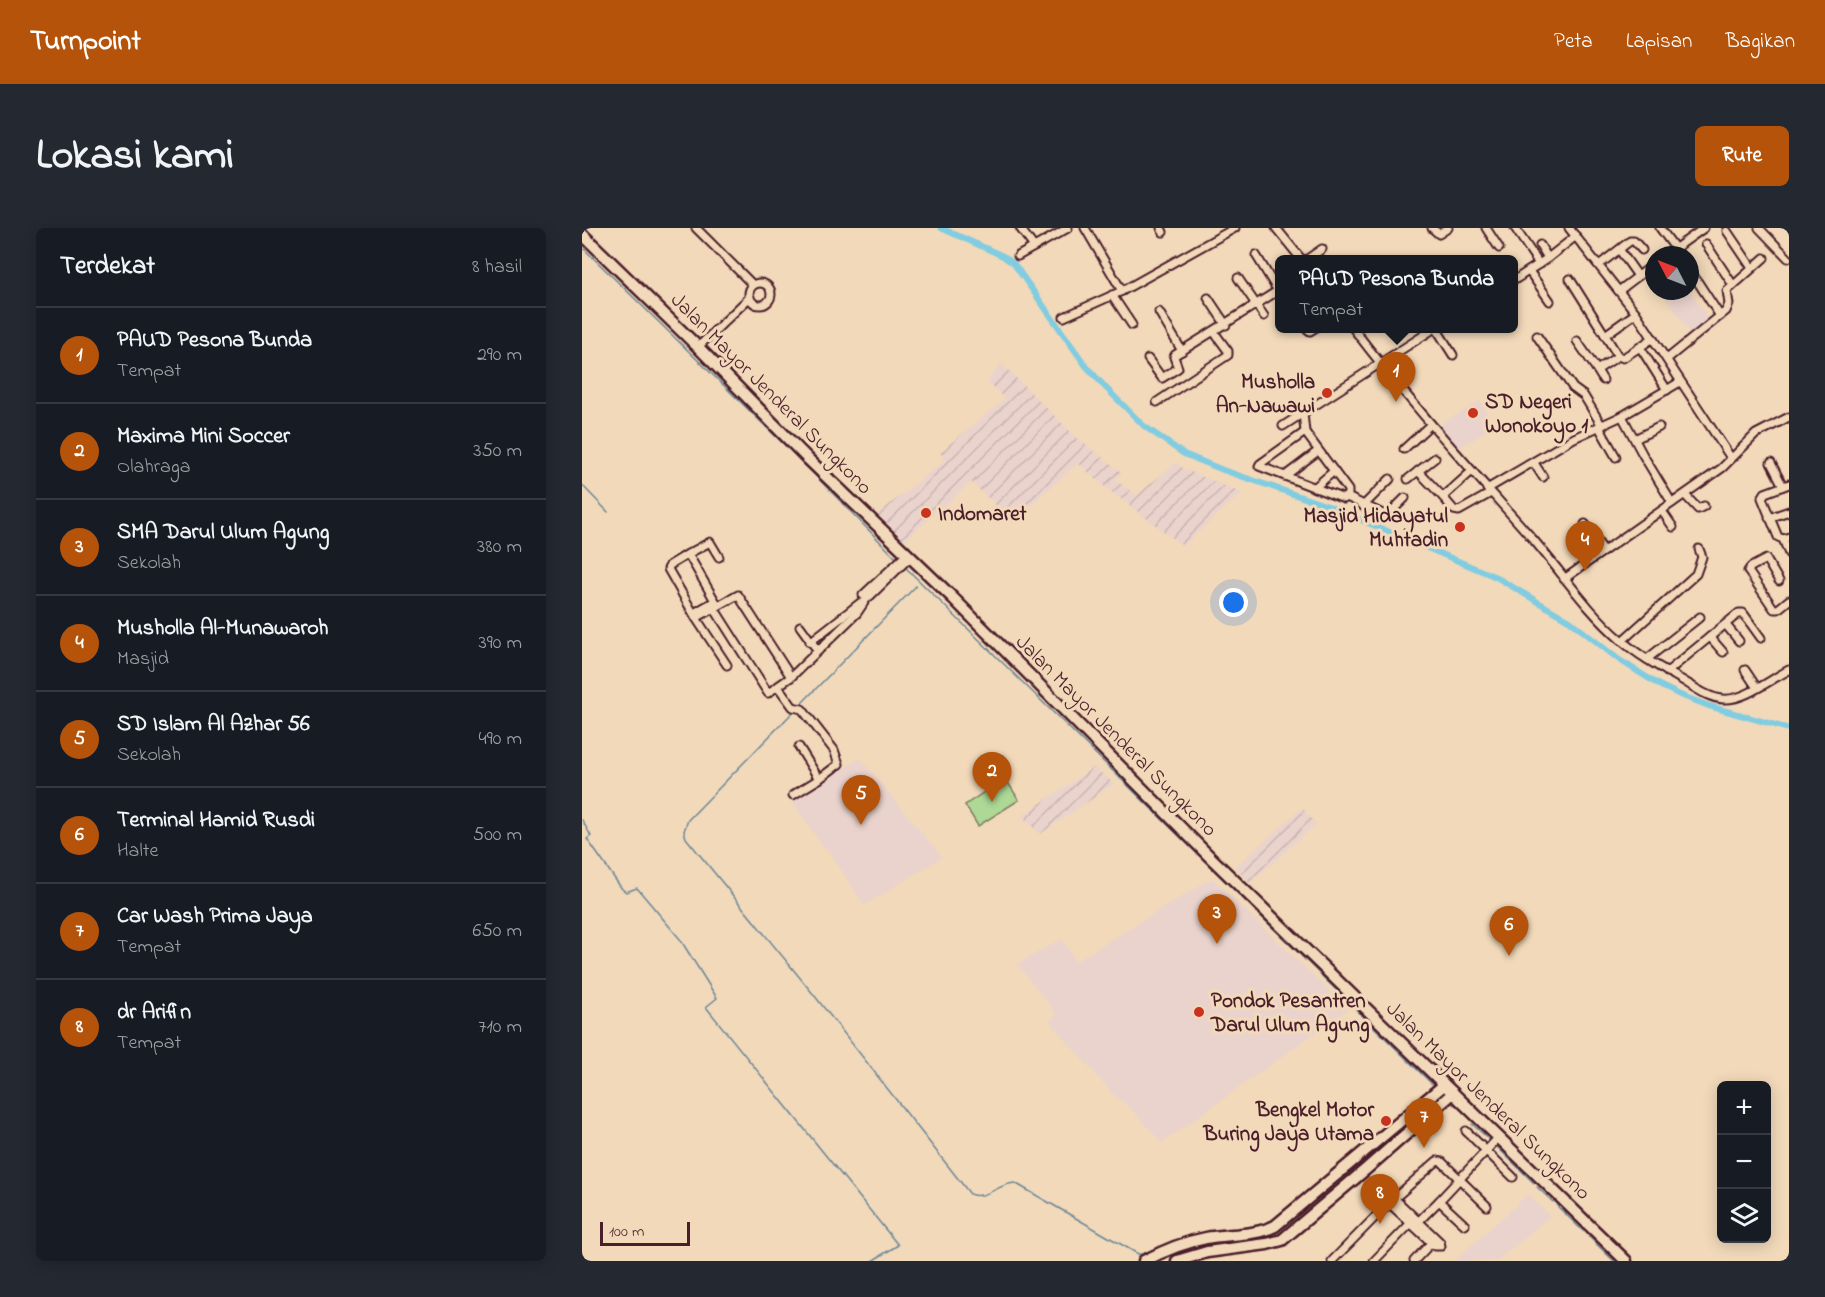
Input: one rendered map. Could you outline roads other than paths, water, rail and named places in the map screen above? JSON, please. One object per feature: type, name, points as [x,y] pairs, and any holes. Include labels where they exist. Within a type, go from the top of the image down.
[{"type":"main road","name":"Jalan Mayor Jenderal Sungkono","points":[[582,234],[808,459],[903,561],[1169,815],[1626,1261]]},
{"type":"main road","points":[[1144,1261],[1172,1248],[1203,1239],[1264,1230],[1275,1226],[1444,1085]]},
{"type":"main road","points":[[1177,1261],[1207,1252],[1282,1240],[1453,1093]]},
{"type":"main road","points":[[1203,1239],[1207,1252]]},
{"type":"street","points":[[696,228],[753,285]]},
{"type":"street","points":[[1020,228],[1035,247]]},
{"type":"street","points":[[1018,256],[1068,228]]},
{"type":"street","points":[[1085,228],[1122,291]]},
{"type":"street","points":[[1064,317],[1122,291],[1235,228]]},
{"type":"street","points":[[1432,228],[1439,234],[1448,228]]},
{"type":"street","points":[[1486,228],[1499,248]]},
{"type":"street","points":[[1515,228],[1539,264]]},
{"type":"street","points":[[1569,228],[1620,290],[1731,458]]},
{"type":"street","points":[[1660,228],[1674,246]]},
{"type":"street","points":[[1678,246],[1704,228]]},
{"type":"street","points":[[1759,228],[1788,258]]},
{"type":"street","points":[[1278,229],[1300,255]]},
{"type":"street","points":[[1727,231],[1752,268]]},
{"type":"street","points":[[1518,278],[1576,236]]},
{"type":"street","points":[[1599,265],[1630,241],[1634,241],[1642,250]]},
{"type":"street","points":[[1706,244],[1732,285]]},
{"type":"street","points":[[1540,245],[1548,258]]},
{"type":"street","points":[[1312,255],[1322,249]]},
{"type":"street","points":[[1621,252],[1638,276]]},
{"type":"street","points":[[1256,255],[1275,285]]},
{"type":"street","points":[[1667,358],[1728,308],[1729,301],[1726,292],[1764,258]]},
{"type":"street","points":[[1620,290],[1645,271]]},
{"type":"street","points":[[1529,272],[1550,301]]},
{"type":"street","points":[[1238,278],[1264,316]]},
{"type":"street","points":[[1570,279],[1618,356],[1623,358],[1653,338]]},
{"type":"street","points":[[766,283],[772,292],[764,305],[758,305],[750,297],[749,291],[753,285],[766,283]]},
{"type":"street","points":[[1699,284],[1720,316]]},
{"type":"street","points":[[1148,359],[1162,378],[1178,368],[1174,356],[1275,293]]},
{"type":"street","points":[[1112,295],[1132,325]]},
{"type":"street","points":[[698,347],[750,297]]},
{"type":"street","points":[[1208,298],[1226,325]]},
{"type":"street","points":[[1159,312],[1182,351]]},
{"type":"street","points":[[1605,336],[1636,314]]},
{"type":"street","points":[[1157,402],[1228,355],[1228,351],[1214,332]]},
{"type":"street","points":[[1357,333],[1430,425],[1531,538],[1598,618],[1622,641],[1667,672],[1718,699],[1731,699],[1789,670]]},
{"type":"street","points":[[1283,426],[1428,333]]},
{"type":"street","points":[[1439,333],[1453,355]]},
{"type":"street","points":[[1537,336],[1573,388],[1584,396],[1616,457]]},
{"type":"street","points":[[1577,341],[1603,380]]},
{"type":"street","points":[[1640,347],[1667,390]]},
{"type":"street","points":[[1597,370],[1618,356]]},
{"type":"street","points":[[1418,471],[1454,510],[1459,511],[1574,438],[1622,416],[1680,382]]},
{"type":"street","points":[[1303,413],[1305,432],[1348,490],[1347,497]]},
{"type":"street","points":[[1622,416],[1672,503]]},
{"type":"street","points":[[1564,579],[1722,468],[1756,434],[1789,417]]},
{"type":"street","points":[[1404,449],[1430,425]]},
{"type":"street","points":[[1635,439],[1659,427]]},
{"type":"street","points":[[1305,432],[1260,464],[1260,468],[1340,498],[1347,497],[1387,516],[1405,498]]},
{"type":"street","points":[[1285,476],[1318,451]]},
{"type":"street","points":[[1408,479],[1435,458]]},
{"type":"street","points":[[1534,463],[1543,477]]},
{"type":"street","points":[[1771,463],[1786,485],[1762,495],[1762,499],[1778,537],[1786,538],[1789,554]]},
{"type":"street","points":[[1314,488],[1334,471]]},
{"type":"street","points":[[1443,497],[1472,471]]},
{"type":"street","points":[[1363,506],[1390,479]]},
{"type":"street","points":[[1685,495],[1695,508],[1704,506]]},
{"type":"street","points":[[1662,511],[1672,528]]},
{"type":"street","points":[[1769,518],[1789,511]]},
{"type":"street","points":[[1585,524],[1604,550]]},
{"type":"street","points":[[719,557],[710,542],[670,565],[668,569],[727,665]]},
{"type":"street","points":[[1622,641],[1696,574],[1702,557],[1699,549]]},
{"type":"street","points":[[688,554],[768,693],[791,677],[857,613],[864,598]]},
{"type":"street","points":[[1779,581],[1766,559],[1748,571],[1774,609],[1778,609],[1789,600]]},
{"type":"street","points":[[810,642],[864,598],[903,561]]},
{"type":"street","points":[[695,616],[738,595],[791,677]]},
{"type":"street","points":[[1667,672],[1743,613],[1761,638]]},
{"type":"street","points":[[1647,659],[1700,617]]},
{"type":"street","points":[[1726,625],[1739,641]]},
{"type":"street","points":[[800,626],[818,651]]},
{"type":"street","points":[[1710,637],[1723,652]]},
{"type":"street","points":[[1744,670],[1757,688]]},
{"type":"street","points":[[779,687],[794,706],[802,709],[834,750],[839,762],[819,779],[793,795]]},
{"type":"street","points":[[798,747],[819,779]]},
{"type":"street","points":[[1466,1131],[1513,1177]]},
{"type":"street","points":[[1374,1261],[1439,1201],[1498,1137]]},
{"type":"street","points":[[1332,1261],[1392,1201],[1437,1161],[1442,1162],[1487,1206]]},
{"type":"street","points":[[1392,1201],[1415,1223],[1431,1243],[1414,1261]]},
{"type":"street","points":[[1439,1201],[1465,1225]]},
{"type":"waterway","points":[[941,228],[1003,256],[1014,264],[1086,366],[1144,426],[1184,454],[1223,470],[1328,506],[1496,577],[1570,621],[1618,659],[1659,685],[1709,706],[1789,729]]},
{"type":"waterway","points":[[582,247],[804,464],[896,558]]},
{"type":"waterway","points":[[582,485],[608,512]]},
{"type":"waterway","points":[[904,566],[1432,1084]]},
{"type":"waterway","points":[[802,703],[916,586]]},
{"type":"waterway","points":[[794,711],[688,820],[684,831],[686,838],[814,995],[970,1194],[975,1196],[986,1194],[1015,1183],[1138,1254],[1147,1254]]},
{"type":"waterway","points":[[582,820],[591,836],[587,839],[622,889],[626,892],[637,888],[680,939],[717,998],[706,1007],[898,1245],[872,1261]]},
{"type":"waterway","points":[[1472,1124],[1491,1141]]},
{"type":"waterway","points":[[1496,1146],[1534,1183]]},
{"type":"waterway","points":[[1537,1187],[1553,1202]]},
{"type":"waterway","points":[[1557,1206],[1583,1231]]},
{"type":"waterway","points":[[1588,1236],[1614,1261]]},
{"type":"place","name":"Musholla An-Nawawi","points":[[1327,393]]},
{"type":"place","name":"PAUD Pesona Bunda","points":[[1396,402]]},
{"type":"place","name":"SD Negeri Wonokoyo 1","points":[[1473,413]]},
{"type":"place","name":"Indomaret","points":[[926,513]]},
{"type":"place","name":"Masjid Hidayatul Muhtadin","points":[[1460,527]]},
{"type":"place","name":"Musholla Al-Munawaroh","points":[[1585,571]]},
{"type":"place","name":"Maxima Mini Soccer","points":[[992,802]]},
{"type":"place","name":"SD Islam Al Azhar 56","points":[[861,825]]},
{"type":"place","name":"SMA Darul Ulum Agung","points":[[1217,944]]},
{"type":"place","name":"Terminal Hamid Rusdi","points":[[1509,956]]},
{"type":"place","name":"Pondok Pesantren Darul Ulum Agung","points":[[1199,1012]]},
{"type":"place","name":"Bengkel Motor Buring Jaya Utama","points":[[1386,1121]]},
{"type":"place","name":"Car Wash Prima Jaya","points":[[1424,1148]]},
{"type":"place","name":"dr Arifin","points":[[1380,1224]]}]
